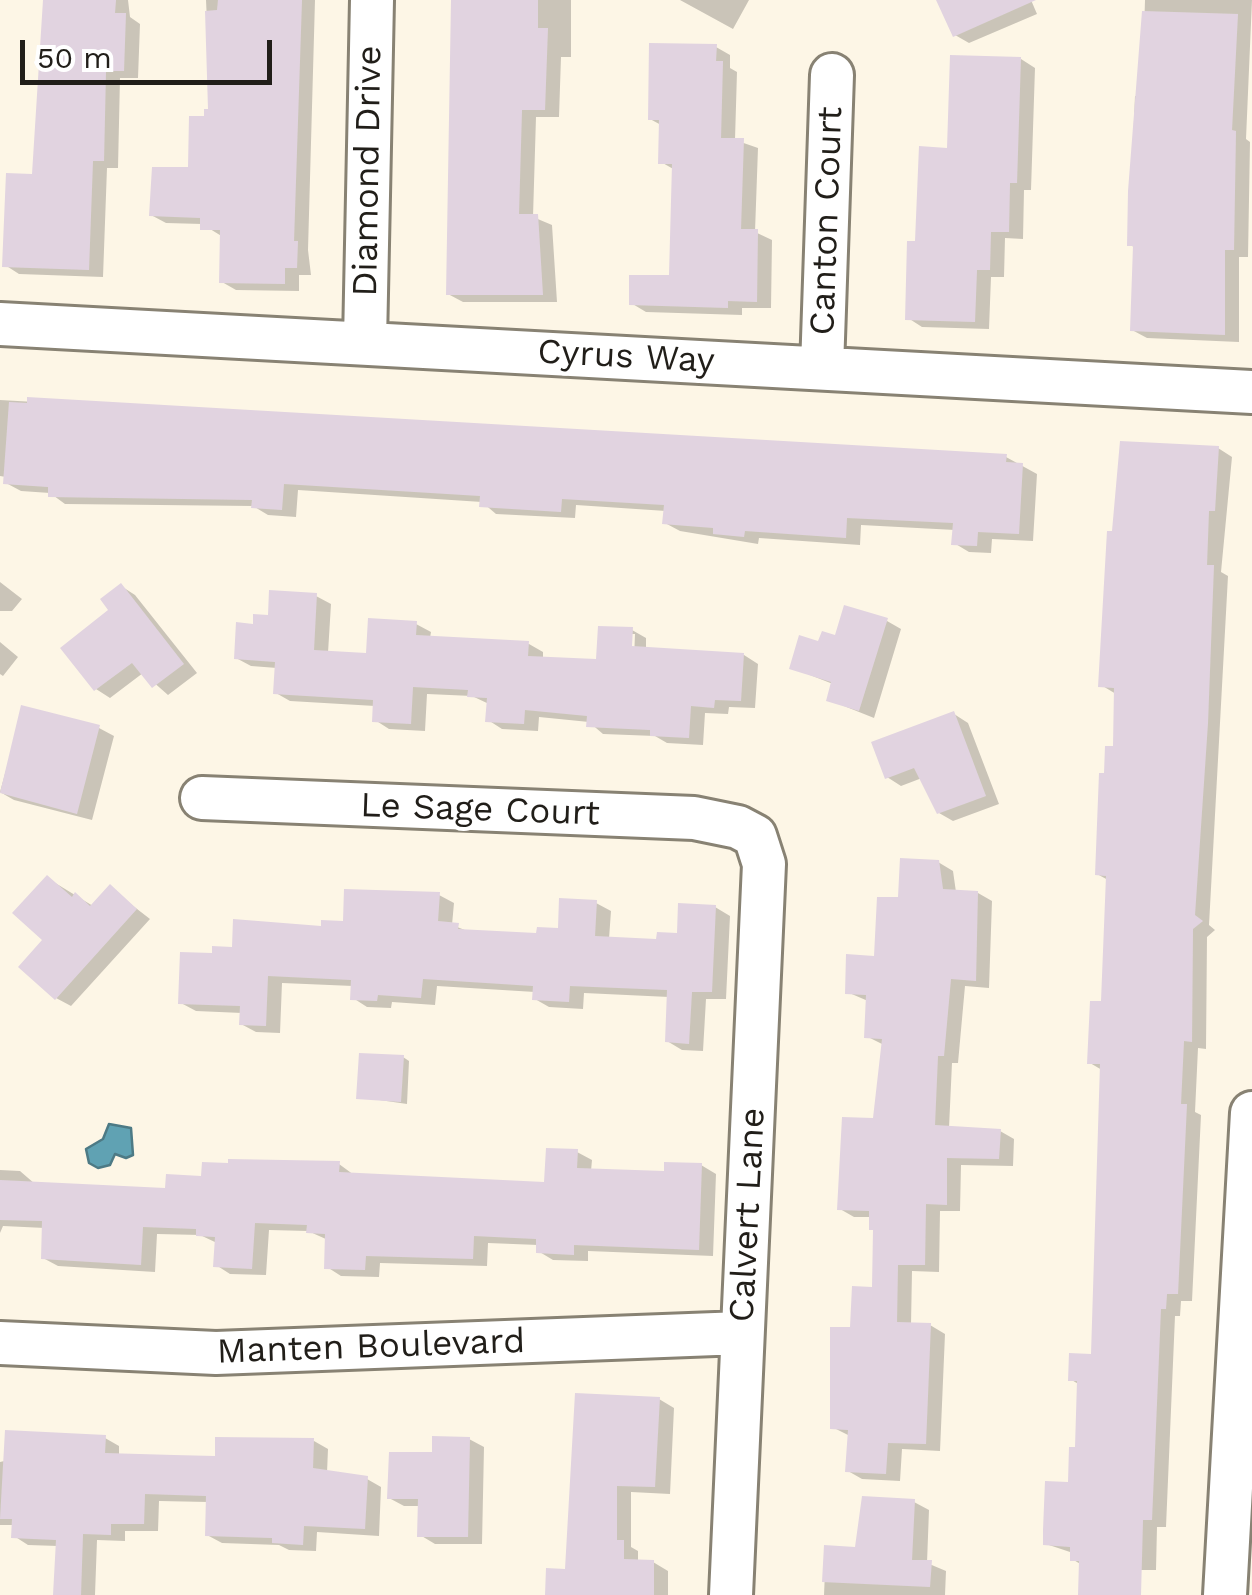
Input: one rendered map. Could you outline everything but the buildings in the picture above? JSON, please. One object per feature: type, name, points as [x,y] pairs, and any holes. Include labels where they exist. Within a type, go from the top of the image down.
[{"type":"street","name":"Diamond Drive","points":[[365,342],[372,0]]},
{"type":"street","name":"Canton Court","points":[[822,368],[832,75]]},
{"type":"street","name":"Cyrus Way","points":[[0,324],[1252,392]]},
{"type":"street","name":"Le Sage Court","points":[[202,798],[694,818],[738,827],[755,836]]},
{"type":"street","name":"Calvert Lane","points":[[731,1595],[764,864],[755,836]]},
{"type":"street","points":[[1225,1595],[1240,1543],[1252,1114]]},
{"type":"street","name":"Manten Boulevard","points":[[0,1343],[216,1352],[742,1333]]},
{"type":"water","points":[[109,1124],[131,1128],[133,1155],[126,1158],[115,1154],[110,1165],[98,1168],[89,1163],[86,1149],[103,1139]]}]
